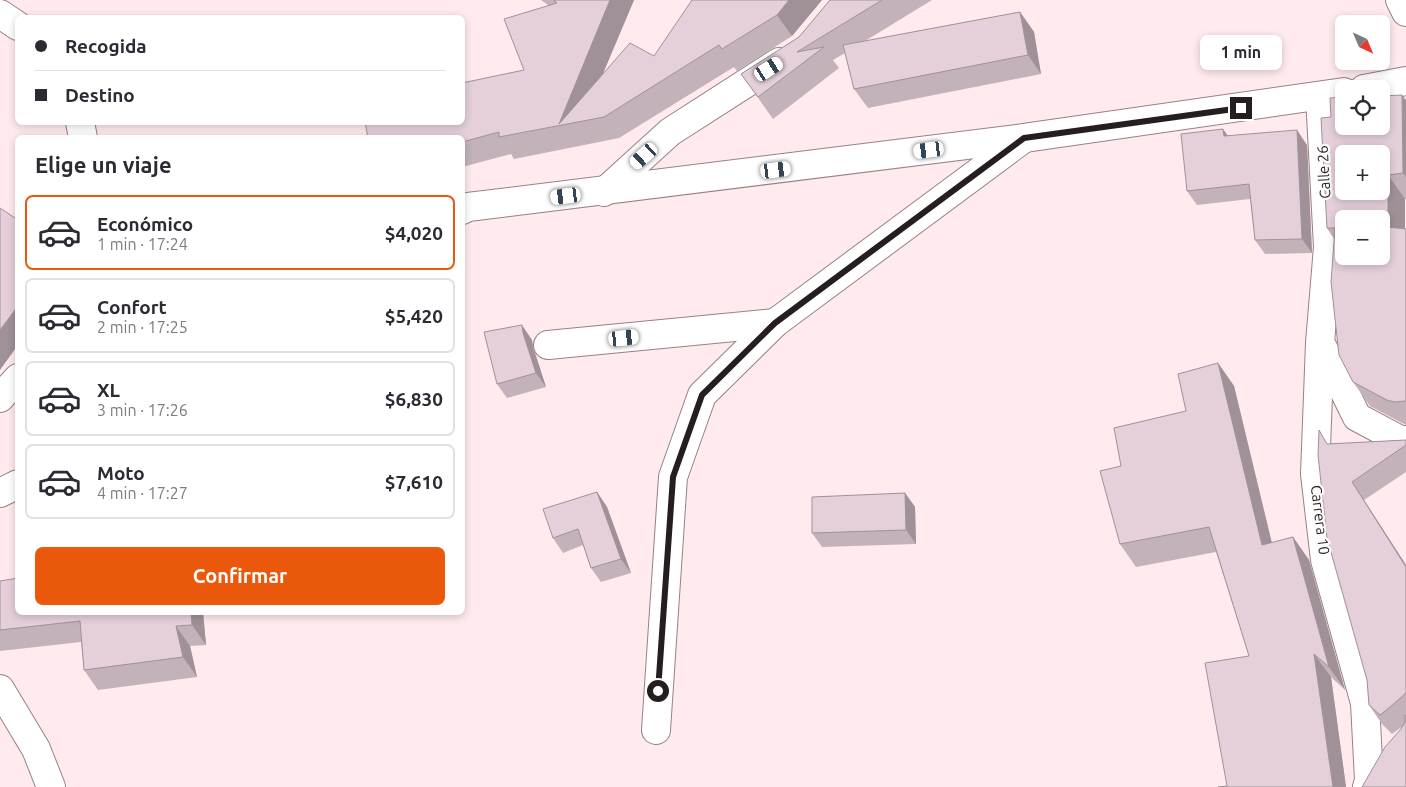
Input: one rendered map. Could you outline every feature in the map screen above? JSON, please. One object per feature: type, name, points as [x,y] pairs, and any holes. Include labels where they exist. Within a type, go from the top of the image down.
[{"type":"street","points":[[1400,0],[1406,12]]},
{"type":"street","points":[[0,14],[15,24]]},
{"type":"street","points":[[604,192],[670,132],[802,48]]},
{"type":"street","points":[[1390,84],[1406,81]]},
{"type":"street","points":[[465,208],[1024,138],[1332,94]]},
{"type":"street","name":"Calle 26","points":[[1328,247],[1332,94]]},
{"type":"street","points":[[656,730],[673,477],[702,395],[775,323],[1024,138]]},
{"type":"street","name":"Carrera 10","points":[[1328,247],[1320,343],[1315,474],[1325,560],[1365,703],[1368,783]]},
{"type":"street","points":[[548,345],[775,323]]},
{"type":"street","points":[[1320,343],[1357,417],[1400,440],[1406,440]]},
{"type":"street","points":[[0,398],[15,381]]},
{"type":"street","points":[[0,493],[15,486]]},
{"type":"street","points":[[0,688],[36,749],[51,787]]},
{"type":"street","points":[[1368,783],[1394,755]]},
{"type":"building","points":[[554,0],[610,0],[559,124],[630,43],[654,56],[692,0],[789,0],[777,15],[722,49],[719,45],[604,117],[499,137],[499,132],[465,141],[465,135],[367,135],[366,125],[465,125],[465,82],[524,70],[504,19],[557,3]]},
{"type":"building","points":[[830,0],[882,0],[797,52],[824,47],[758,97],[741,74],[799,37]]},
{"type":"building","points":[[1020,12],[1028,55],[854,89],[843,45]]},
{"type":"building","points":[[1402,95],[1403,173],[1390,175],[1390,145],[1335,145],[1335,200],[1388,200],[1388,210],[1335,210],[1335,228],[1327,228],[1321,118],[1331,117],[1330,98],[1335,98],[1335,135],[1390,135],[1390,96]]},
{"type":"building","points":[[1223,129],[1224,136],[1297,130],[1302,239],[1255,240],[1249,184],[1187,191],[1181,134]]},
{"type":"building","points":[[0,208],[15,218],[15,310],[0,330]]},
{"type":"building","points":[[1390,227],[1406,229],[1406,401],[1394,402],[1387,400],[1353,382],[1339,355],[1331,282],[1335,228],[1335,265],[1390,265]]},
{"type":"building","points":[[522,325],[536,373],[497,384],[484,332]]},
{"type":"building","points":[[1218,363],[1262,545],[1293,537],[1329,667],[1314,654],[1333,787],[1218,787],[1227,786],[1205,663],[1249,656],[1209,527],[1120,544],[1100,471],[1121,466],[1114,428],[1186,411],[1178,374]]},
{"type":"building","points":[[1319,430],[1327,444],[1406,440],[1406,445],[1352,482],[1406,567],[1406,693],[1380,715],[1369,705],[1367,680],[1327,538],[1318,455]]},
{"type":"building","points":[[597,492],[621,559],[591,568],[578,529],[553,538],[543,509]]},
{"type":"building","points":[[905,493],[906,530],[812,533],[812,497]]},
{"type":"building","points":[[15,578],[15,615],[191,615],[192,625],[176,626],[183,657],[84,670],[80,621],[0,630],[0,581]]},
{"type":"building","points":[[1405,715],[1406,787],[1362,787],[1385,747],[1401,729],[1405,722]]},
{"type":"route","points":[[658,691],[673,477],[702,395],[775,323],[1024,138],[1241,108]]}]
